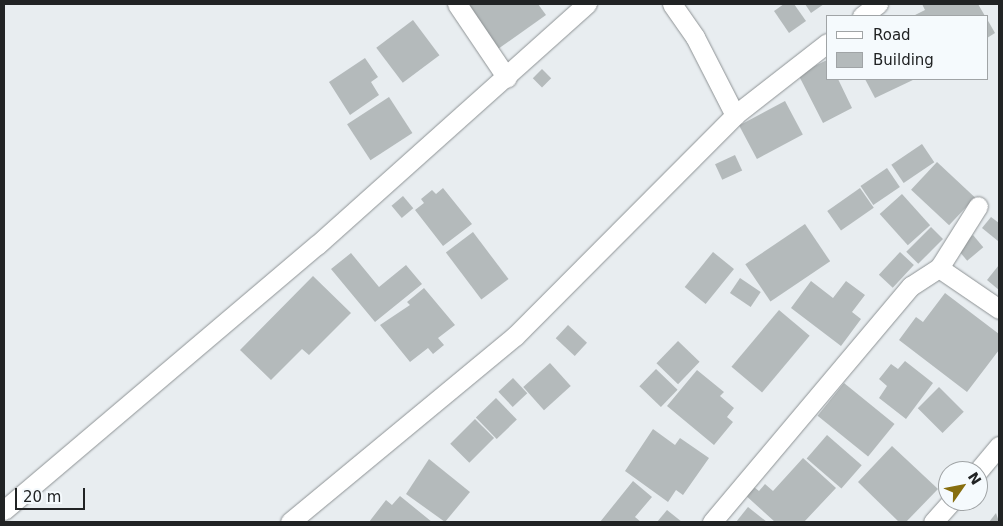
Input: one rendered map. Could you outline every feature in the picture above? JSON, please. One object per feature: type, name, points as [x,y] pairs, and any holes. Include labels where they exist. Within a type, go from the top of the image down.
[{"type":"street","points":[[456,4],[507,78]]},
{"type":"street","points":[[4,510],[178,365],[507,78],[587,4]]},
{"type":"street","points":[[672,4],[695,37],[735,115]]},
{"type":"street","points":[[863,15],[878,4]]},
{"type":"street","points":[[290,522],[514,336],[735,115],[826,45]]},
{"type":"street","points":[[712,522],[911,286],[939,268],[978,206]]},
{"type":"street","points":[[939,268],[999,309]]},
{"type":"street","points":[[986,461],[999,446]]},
{"type":"street","points":[[934,522],[943,511]]},
{"type":"building","points":[[467,4],[538,4],[546,15],[498,49]]},
{"type":"building","points":[[784,4],[794,4],[806,21],[789,33],[774,11]]},
{"type":"building","points":[[805,4],[824,4],[811,13]]},
{"type":"building","points":[[922,4],[978,4],[984,15],[915,15],[925,10]]},
{"type":"building","points":[[413,20],[439,55],[403,83],[376,48]]},
{"type":"building","points":[[988,21],[995,33],[988,37]]},
{"type":"building","points":[[365,58],[378,77],[371,82],[379,95],[350,115],[329,82]]},
{"type":"building","points":[[826,60],[826,80],[838,80],[852,108],[823,123],[798,74]]},
{"type":"building","points":[[542,69],[551,78],[542,87],[533,78]]},
{"type":"building","points":[[866,80],[913,80],[875,98]]},
{"type":"building","points":[[389,97],[412,133],[370,160],[347,124]]},
{"type":"building","points":[[785,101],[803,135],[757,159],[739,125]]},
{"type":"building","points":[[922,144],[934,162],[904,183],[891,165]]},
{"type":"building","points":[[735,155],[742,170],[722,180],[715,164]]},
{"type":"building","points":[[937,162],[975,197],[949,225],[911,190]]},
{"type":"building","points":[[887,168],[900,187],[873,205],[860,186]]},
{"type":"building","points":[[443,188],[472,224],[443,246],[415,210],[424,203],[421,199],[432,190],[436,194]]},
{"type":"building","points":[[860,188],[874,208],[841,231],[827,211]]},
{"type":"building","points":[[902,194],[930,225],[908,245],[880,214]]},
{"type":"building","points":[[403,196],[413,208],[402,218],[392,206]]},
{"type":"building","points":[[991,217],[999,223],[998,241],[982,228]]},
{"type":"building","points":[[805,224],[830,261],[770,302],[745,264]]},
{"type":"building","points":[[931,227],[943,239],[918,264],[906,252]]},
{"type":"building","points":[[473,232],[509,279],[481,300],[446,252]]},
{"type":"building","points":[[973,235],[983,247],[967,261],[957,248]]},
{"type":"building","points":[[713,252],[734,269],[706,304],[685,287]]},
{"type":"building","points":[[900,252],[914,265],[893,288],[879,275]]},
{"type":"building","points":[[351,253],[379,287],[406,265],[422,284],[375,322],[331,269]]},
{"type":"building","points":[[999,265],[999,290],[987,280]]},
{"type":"building","points":[[313,276],[351,313],[309,355],[302,349],[271,380],[240,350]]},
{"type":"building","points":[[740,278],[761,292],[751,307],[730,293]]},
{"type":"building","points":[[811,281],[833,298],[846,281],[865,295],[852,312],[861,319],[841,346],[791,308]]},
{"type":"building","points":[[424,288],[455,325],[438,338],[444,345],[433,354],[428,348],[410,362],[380,325],[410,305],[407,302]]},
{"type":"building","points":[[945,293],[999,334],[999,350],[967,392],[899,340],[916,317],[923,322]]},
{"type":"building","points":[[779,310],[810,336],[762,392],[731,367]]},
{"type":"building","points":[[568,325],[587,343],[575,356],[556,338]]},
{"type":"building","points":[[678,341],[700,362],[678,384],[656,363]]},
{"type":"building","points":[[905,361],[933,383],[906,419],[879,398],[887,386],[879,379],[891,364],[898,369]]},
{"type":"building","points":[[550,363],[571,386],[544,410],[523,387]]},
{"type":"building","points":[[656,369],[678,390],[661,407],[639,386]]},
{"type":"building","points":[[697,370],[724,392],[720,396],[734,408],[727,417],[733,422],[714,445],[667,406]]},
{"type":"building","points":[[513,378],[527,393],[513,407],[498,392]]},
{"type":"building","points":[[844,383],[895,424],[868,457],[818,416]]},
{"type":"building","points":[[939,387],[964,412],[943,433],[918,408]]},
{"type":"building","points":[[496,398],[517,420],[497,439],[476,417]]},
{"type":"building","points":[[475,419],[494,438],[469,463],[450,444]]},
{"type":"building","points":[[653,429],[675,445],[680,438],[709,458],[683,495],[676,490],[668,502],[625,471]]},
{"type":"building","points":[[827,435],[862,465],[841,489],[807,458]]},
{"type":"building","points":[[892,446],[938,489],[906,522],[899,522],[858,482]]},
{"type":"building","points":[[803,458],[836,488],[804,522],[775,522],[743,493],[750,484],[759,491],[765,484],[773,491]]},
{"type":"building","points":[[429,459],[470,492],[445,522],[406,494]]},
{"type":"building","points":[[633,481],[652,497],[635,517],[641,522],[600,522]]},
{"type":"building","points":[[400,496],[432,522],[369,522],[386,500],[392,505]]},
{"type":"building","points":[[748,507],[767,522],[736,522]]},
{"type":"building","points":[[667,510],[682,522],[657,522]]},
{"type":"building","points":[[996,513],[999,522],[989,522]]}]
